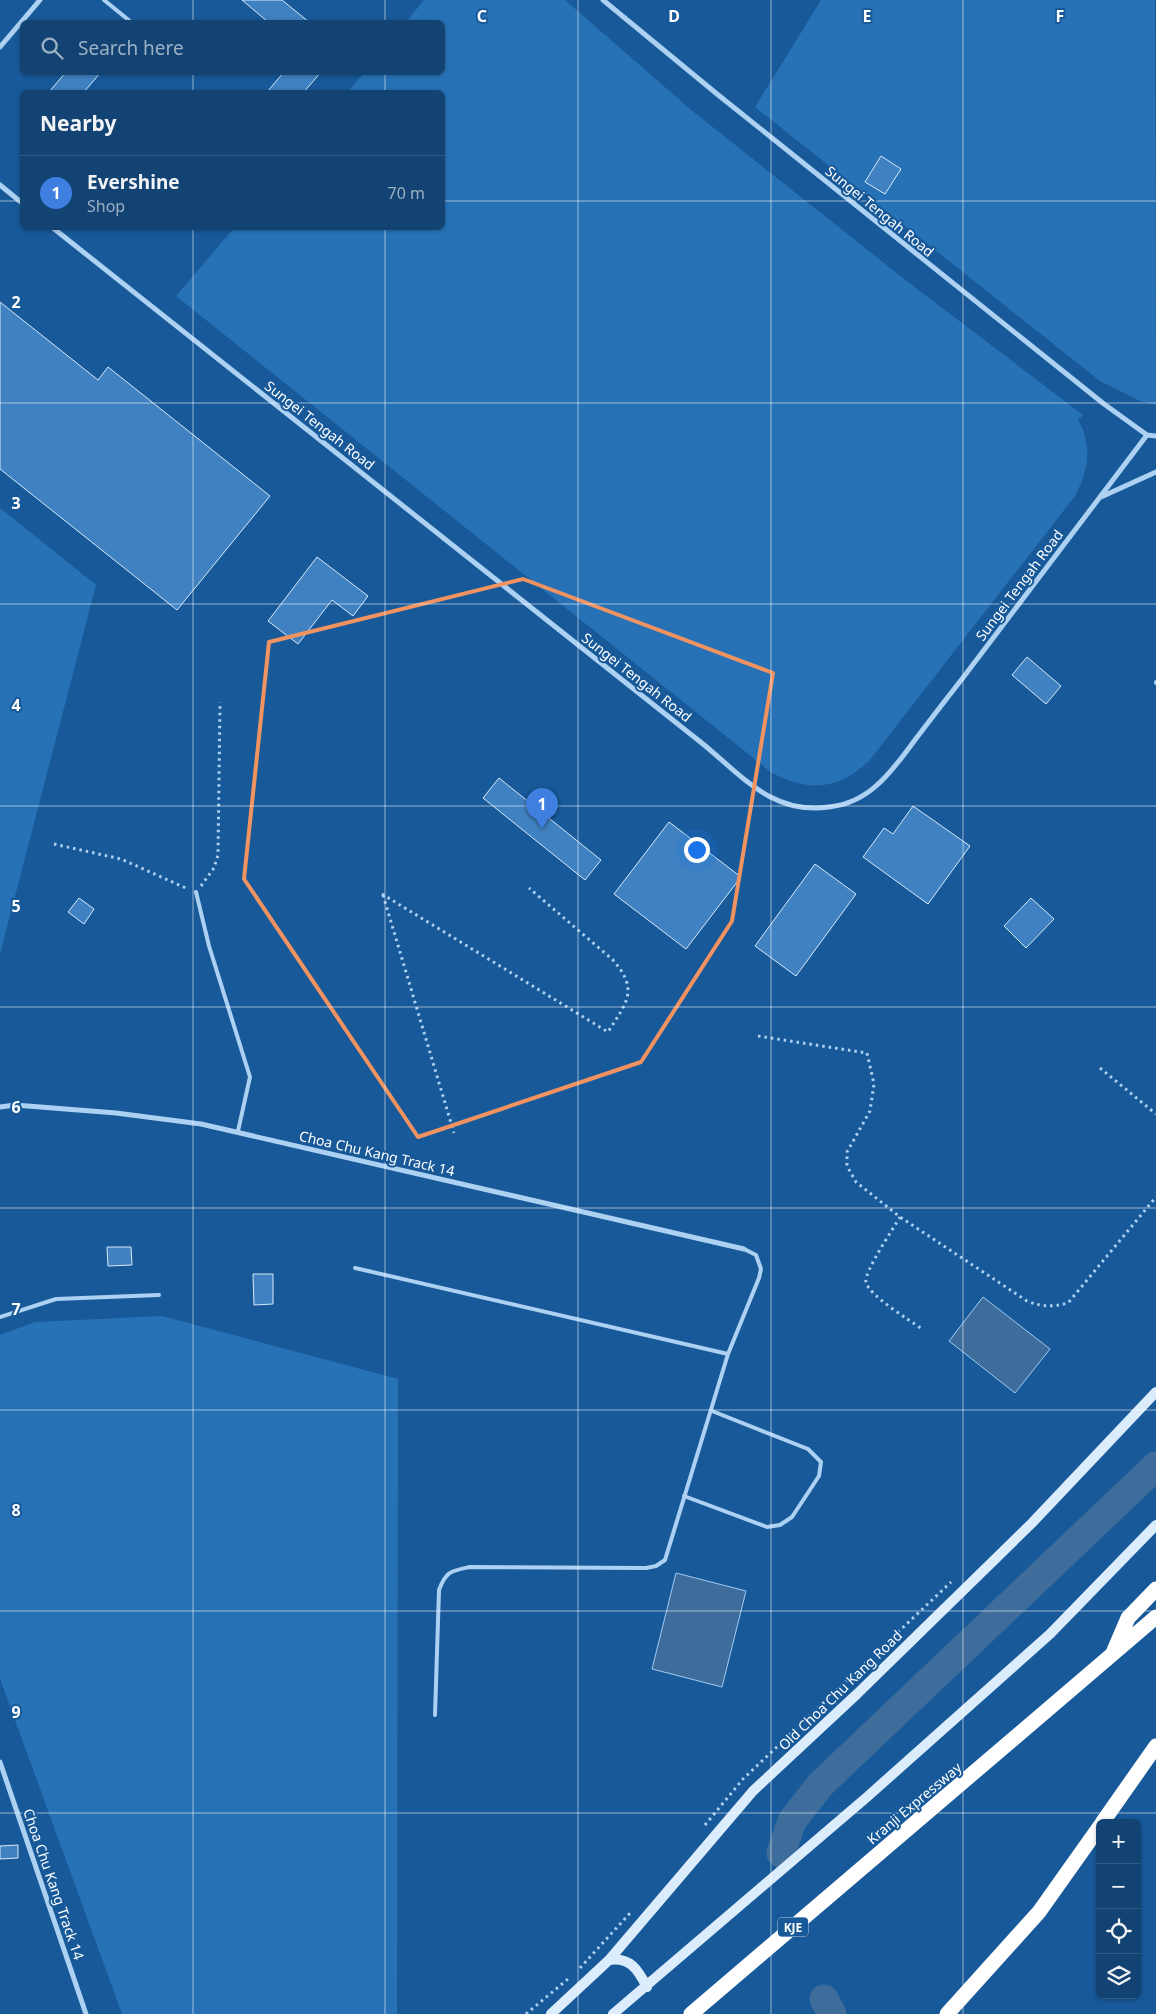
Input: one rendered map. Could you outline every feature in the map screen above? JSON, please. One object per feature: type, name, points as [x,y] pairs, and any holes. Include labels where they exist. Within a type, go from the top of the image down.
[{"type":"highway","points":[[1112,1654],[1128,1618],[1156,1589]]},
{"type":"highway","name":"Kranji Expressway","points":[[691,2014],[1156,1617]]},
{"type":"highway","points":[[1105,1819],[1156,1746]]},
{"type":"highway","points":[[947,2014],[1039,1912],[1096,1831]]},
{"type":"main road","name":"Old Choa Chu Kang Road","points":[[551,2014],[610,1960],[753,1791],[857,1694],[1032,1523],[1156,1392]]},
{"type":"main road","points":[[613,2014],[647,1987],[867,1797],[1050,1634],[1156,1525]]},
{"type":"main road","points":[[610,1960],[623,1960],[636,1966],[647,1987]]},
{"type":"street","points":[[23,20],[40,0]]},
{"type":"street","name":"Sungei Tengah Road","points":[[603,0],[732,107],[1096,398],[1147,435],[1156,436]]},
{"type":"street","points":[[0,47],[20,24]]},
{"type":"street","points":[[0,185],[20,201]]},
{"type":"street","name":"Sungei Tengah Road","points":[[56,230],[703,744],[760,792],[792,807],[809,809],[830,807],[863,796],[878,785],[923,730],[1147,435]]},
{"type":"street","points":[[1098,498],[1156,472]]},
{"type":"street","name":"Choa Chu Kang Track 14","points":[[0,1107],[14,1105],[116,1113],[201,1124],[238,1131],[391,1169],[744,1249]]},
{"type":"street","name":"Choa Chu Kang Track 14","points":[[0,1762],[86,2014]]},
{"type":"lane","points":[[104,0],[129,20]]},
{"type":"lane","points":[[196,892],[209,946],[250,1077],[238,1131]]},
{"type":"lane","points":[[435,1715],[439,1590],[444,1576],[453,1570],[470,1567],[646,1568],[656,1566],[665,1560],[728,1354],[759,1278],[761,1269],[756,1255],[744,1249]]},
{"type":"lane","points":[[355,1268],[728,1354]]},
{"type":"lane","points":[[0,1317],[56,1299],[159,1295]]},
{"type":"lane","points":[[684,1496],[767,1527],[780,1525],[792,1517],[819,1476],[821,1462],[808,1449],[712,1411]]},
{"type":"path","points":[[54,844],[121,859],[196,892],[214,868],[218,855],[220,702]]},
{"type":"path","points":[[454,1134],[382,894],[608,1032],[625,1005],[628,988],[624,973],[613,960],[529,888]]},
{"type":"path","points":[[758,1036],[867,1053],[874,1084],[870,1111],[847,1152],[846,1166],[856,1182],[900,1217],[1027,1301],[1040,1307],[1055,1307],[1068,1303],[1156,1197]]},
{"type":"path","points":[[1100,1068],[1156,1114]]},
{"type":"path","points":[[900,1217],[867,1272],[866,1282],[871,1292],[922,1330]]},
{"type":"highlighted area","points":[[523,579],[773,673],[732,921],[641,1062],[418,1137],[244,879],[269,642]]},
{"type":"shaded area","points":[[424,0],[565,0],[690,109],[908,282],[1083,415],[1078,420],[1086,439],[1087,458],[1083,478],[1075,496],[869,761],[846,778],[834,783],[811,785],[798,783],[772,773],[176,296],[232,230],[445,230],[445,90],[349,90],[362,75],[445,75],[445,20],[408,20]]},
{"type":"shaded area","points":[[821,0],[1155,0],[1156,405],[1140,401],[1100,381],[755,107]]},
{"type":"shaded area","points":[[0,508],[96,585],[0,954]]},
{"type":"shaded area","points":[[983,1297],[1050,1349],[1015,1393],[949,1341]]},
{"type":"shaded area","points":[[162,1316],[398,1379],[397,2014],[122,2014],[0,1679],[0,1335],[35,1322]]},
{"type":"shaded area","points":[[676,1573],[746,1591],[722,1687],[652,1669]]},
{"type":"building","points":[[242,0],[282,0],[307,20],[266,20]]},
{"type":"building","points":[[63,75],[98,75],[86,90],[51,90]]},
{"type":"building","points":[[281,75],[318,75],[306,90],[269,90]]},
{"type":"building","points":[[881,156],[901,169],[885,194],[865,182]]},
{"type":"building","points":[[0,302],[98,380],[108,367],[270,496],[177,610],[0,469]]},
{"type":"building","points":[[317,557],[368,596],[353,616],[332,600],[298,644],[268,621]]},
{"type":"building","points":[[1027,657],[1061,686],[1046,704],[1012,675]]},
{"type":"building","points":[[499,778],[601,860],[585,880],[483,798]]},
{"type":"building","points":[[913,806],[970,846],[928,904],[863,857],[884,828],[893,834]]},
{"type":"building","points":[[669,822],[741,877],[686,949],[614,894]]},
{"type":"building","points":[[815,864],[856,894],[796,976],[755,946]]},
{"type":"building","points":[[79,898],[94,909],[84,924],[68,912]]},
{"type":"building","points":[[1031,898],[1054,919],[1026,948],[1004,926]]},
{"type":"building","points":[[107,1247],[131,1247],[132,1265],[108,1266]]},
{"type":"building","points":[[253,1274],[273,1274],[273,1304],[254,1305]]},
{"type":"building","points":[[18,1845],[18,1858],[0,1859],[0,1846]]},
{"type":"waterway","points":[[781,1853],[792,1821],[820,1785],[1156,1466]]},
{"type":"waterway","points":[[824,1999],[832,2014]]},
{"type":"place","name":"Evershine","points":[[542,829]]}]
